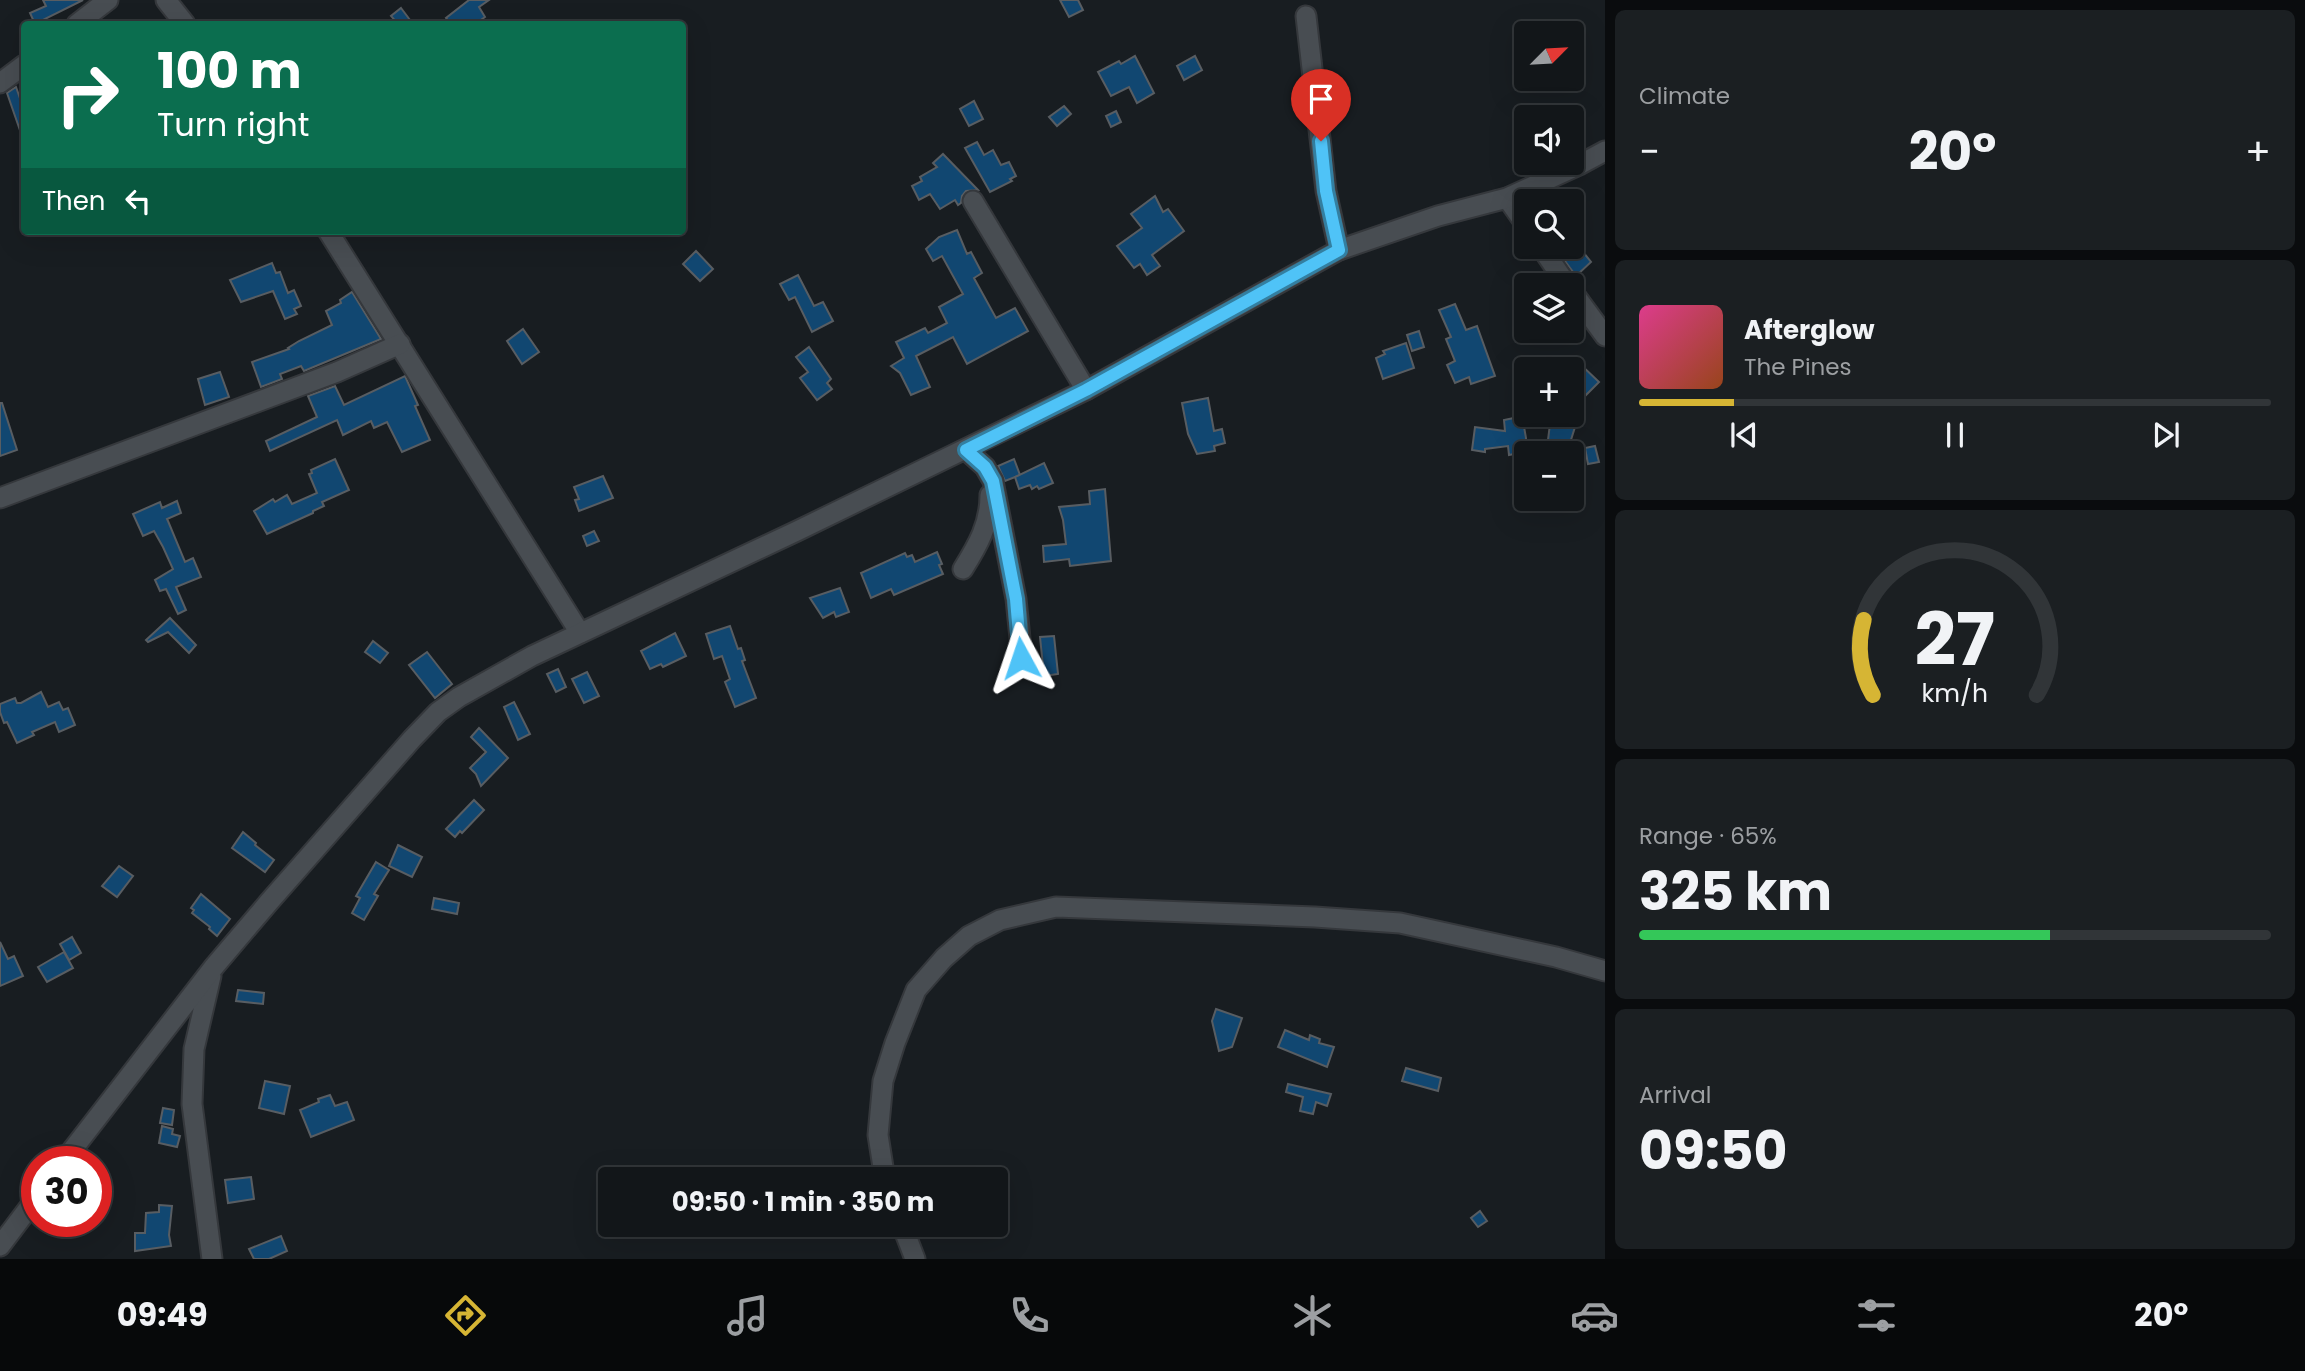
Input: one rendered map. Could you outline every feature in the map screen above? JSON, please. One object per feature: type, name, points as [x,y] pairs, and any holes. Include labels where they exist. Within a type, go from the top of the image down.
[{"type":"street","points":[[81,21],[108,0]]},
{"type":"street","points":[[166,0],[183,21]]},
{"type":"street","points":[[1306,16],[1326,191],[1339,250]]},
{"type":"street","points":[[0,83],[21,67]]},
{"type":"street","points":[[74,1146],[213,968],[361,795],[438,712],[492,677],[580,633],[966,450],[1086,390],[1339,250],[1438,216],[1507,198],[1605,150]]},
{"type":"street","points":[[1507,198],[1514,208]]},
{"type":"street","points":[[973,201],[1086,390]]},
{"type":"street","points":[[331,235],[580,633]]},
{"type":"street","points":[[1584,308],[1605,336]]},
{"type":"street","points":[[0,498],[278,394],[400,344]]},
{"type":"street","points":[[966,450],[985,467],[993,481],[1011,573],[1021,658]]},
{"type":"street","points":[[963,569],[980,542],[988,521],[990,484],[985,467]]},
{"type":"street","points":[[883,1167],[878,1135],[883,1081],[916,989],[944,958],[969,936],[1000,920],[1056,907],[1400,923],[1556,957],[1605,971]]},
{"type":"street","points":[[212,1259],[195,1130],[192,1077],[198,1030],[213,968]]},
{"type":"street","points":[[0,1246],[21,1218]]},
{"type":"street","points":[[907,1237],[915,1259]]},
{"type":"building","points":[[43,0],[83,0],[41,21],[34,21],[30,13],[46,6]]},
{"type":"building","points":[[469,0],[489,0],[479,7],[485,17],[479,21],[448,21],[446,18]]},
{"type":"building","points":[[1060,0],[1078,0],[1083,10],[1069,17]]},
{"type":"building","points":[[401,8],[411,21],[395,21],[391,16]]},
{"type":"building","points":[[1135,56],[1154,93],[1137,103],[1129,87],[1111,96],[1098,72]]},
{"type":"building","points":[[1195,56],[1202,70],[1184,80],[1177,66]]},
{"type":"building","points":[[16,87],[21,101],[21,133],[7,93]]},
{"type":"building","points":[[974,101],[983,119],[969,126],[960,109]]},
{"type":"building","points":[[1064,106],[1071,114],[1057,126],[1049,117]]},
{"type":"building","points":[[1116,111],[1121,122],[1111,127],[1106,116]]},
{"type":"building","points":[[977,142],[984,155],[993,150],[1001,165],[1009,162],[1016,176],[1010,179],[1012,181],[990,192],[965,148]]},
{"type":"building","points":[[943,154],[978,190],[966,191],[958,205],[955,200],[940,209],[930,194],[919,200],[912,186],[922,181],[920,177],[937,167],[933,163]]},
{"type":"building","points":[[1155,196],[1163,212],[1168,209],[1184,231],[1152,255],[1160,266],[1147,275],[1140,264],[1134,268],[1117,246],[1142,228],[1131,214]]},
{"type":"building","points":[[957,230],[967,254],[971,252],[982,273],[974,278],[996,318],[1015,308],[1028,331],[967,364],[953,337],[916,356],[930,387],[911,395],[900,373],[891,366],[904,358],[896,342],[925,328],[928,333],[947,323],[939,307],[963,294],[942,256],[933,261],[926,249],[939,237]]},
{"type":"building","points":[[696,251],[713,269],[700,281],[683,264]]},
{"type":"building","points":[[1584,253],[1591,262],[1579,273],[1574,273],[1565,261],[1584,259]]},
{"type":"building","points":[[272,263],[276,273],[280,272],[288,293],[294,290],[301,306],[294,309],[297,314],[285,319],[273,291],[241,302],[230,280]]},
{"type":"building","points":[[798,275],[814,306],[823,302],[833,321],[812,332],[795,297],[789,300],[780,284]]},
{"type":"building","points":[[352,292],[381,339],[304,371],[301,366],[280,374],[282,379],[261,387],[252,362],[289,349],[299,341],[332,325],[326,311],[341,303],[340,300]]},
{"type":"building","points":[[1455,304],[1466,330],[1477,326],[1495,376],[1471,384],[1469,377],[1455,383],[1447,365],[1455,361],[1446,339],[1451,337],[1439,310]]},
{"type":"building","points":[[523,329],[539,352],[522,364],[507,341]]},
{"type":"building","points":[[1419,331],[1424,347],[1412,351],[1407,335]]},
{"type":"building","points":[[1406,343],[1414,368],[1383,379],[1376,358],[1385,354],[1383,351]]},
{"type":"building","points":[[809,347],[831,379],[827,383],[832,389],[817,400],[800,378],[808,372],[796,357]]},
{"type":"building","points":[[1584,368],[1599,382],[1584,395]]},
{"type":"building","points":[[220,372],[229,397],[205,405],[198,379]]},
{"type":"building","points":[[405,376],[430,440],[402,452],[387,422],[374,428],[371,421],[343,435],[337,420],[270,451],[266,441],[317,417],[308,396],[335,386],[344,405]]},
{"type":"building","points":[[1208,398],[1214,431],[1222,429],[1225,443],[1214,446],[1215,451],[1197,454],[1188,434],[1182,403]]},
{"type":"building","points":[[0,403],[17,450],[0,456]]},
{"type":"building","points":[[1514,418],[1514,427],[1524,427],[1526,441],[1514,441],[1514,454],[1509,455],[1508,446],[1485,449],[1485,452],[1472,450],[1475,427],[1505,431],[1504,420]]},
{"type":"building","points":[[1550,427],[1575,427],[1571,441],[1548,440]]},
{"type":"building","points":[[1595,446],[1599,462],[1588,464],[1585,448]]},
{"type":"building","points":[[335,459],[349,490],[322,502],[324,506],[313,513],[267,534],[254,511],[273,499],[275,502],[287,495],[292,504],[317,493],[309,474],[312,473],[311,470]]},
{"type":"building","points":[[1014,459],[1020,475],[1005,481],[998,466]]},
{"type":"building","points":[[1044,463],[1053,483],[1039,489],[1037,486],[1032,489],[1030,485],[1019,489],[1015,477]]},
{"type":"building","points":[[603,476],[613,498],[579,511],[575,500],[579,499],[574,487]]},
{"type":"building","points":[[1105,489],[1111,561],[1070,566],[1069,559],[1044,562],[1043,546],[1066,544],[1059,507],[1090,504],[1089,491]]},
{"type":"building","points":[[177,501],[181,513],[167,519],[185,562],[193,558],[201,577],[176,587],[186,610],[178,614],[166,589],[160,591],[155,580],[173,569],[154,531],[143,536],[133,514],[160,502],[162,508]]},
{"type":"building","points":[[594,531],[599,541],[587,546],[583,536]]},
{"type":"building","points":[[937,552],[943,574],[894,595],[891,589],[871,598],[861,573],[905,553],[907,557],[912,555],[915,562]]},
{"type":"building","points":[[840,588],[849,612],[836,617],[834,612],[823,618],[810,598]]},
{"type":"building","points":[[170,618],[196,645],[189,653],[168,632],[148,642],[146,640]]},
{"type":"building","points":[[730,626],[738,649],[741,648],[745,660],[742,661],[756,698],[735,707],[725,682],[730,679],[722,656],[714,659],[706,634]]},
{"type":"building","points":[[675,633],[686,656],[663,667],[661,664],[650,669],[641,651]]},
{"type":"building","points":[[1054,636],[1058,674],[1044,676],[1040,637]]},
{"type":"building","points":[[373,641],[388,653],[380,663],[365,652]]},
{"type":"building","points":[[427,652],[452,684],[435,698],[409,665]]},
{"type":"building","points":[[558,669],[566,687],[556,692],[547,674]]},
{"type":"building","points":[[587,672],[599,696],[584,703],[572,679]]},
{"type":"building","points":[[41,692],[48,707],[59,702],[63,710],[68,708],[75,725],[59,732],[55,722],[32,732],[34,735],[17,743],[7,722],[4,723],[0,704],[15,698],[17,703],[21,703]]},
{"type":"building","points":[[514,702],[530,734],[518,740],[504,707]]},
{"type":"building","points":[[479,728],[508,758],[481,786],[470,768],[486,752],[471,737]]},
{"type":"building","points":[[474,800],[484,810],[455,837],[446,829]]},
{"type":"building","points":[[243,832],[274,860],[265,872],[232,848]]},
{"type":"building","points":[[398,845],[422,857],[412,877],[389,866]]},
{"type":"building","points":[[376,862],[389,870],[374,894],[378,896],[364,920],[352,913],[360,898],[356,896]]},
{"type":"building","points":[[119,866],[133,876],[117,897],[102,886]]},
{"type":"building","points":[[201,894],[230,919],[217,936],[192,913],[194,910],[191,908]]},
{"type":"building","points":[[434,898],[459,903],[457,914],[432,909]]},
{"type":"building","points":[[72,937],[81,953],[69,960],[60,944]]},
{"type":"building","points":[[0,942],[8,959],[14,956],[23,976],[0,986]]},
{"type":"building","points":[[64,952],[73,968],[47,982],[38,967]]},
{"type":"building","points":[[238,990],[264,993],[263,1004],[236,1001]]},
{"type":"building","points":[[1216,1009],[1242,1018],[1232,1047],[1219,1051],[1212,1021]]},
{"type":"building","points":[[1285,1030],[1309,1040],[1310,1035],[1320,1039],[1319,1043],[1334,1047],[1327,1067],[1278,1047]]},
{"type":"building","points":[[1406,1068],[1441,1078],[1438,1091],[1402,1081]]},
{"type":"building","points":[[265,1081],[290,1086],[284,1114],[259,1108]]},
{"type":"building","points":[[1288,1084],[1331,1094],[1327,1106],[1316,1102],[1313,1114],[1300,1111],[1303,1097],[1286,1092]]},
{"type":"building","points":[[330,1095],[335,1106],[347,1102],[354,1120],[311,1137],[300,1110]]},
{"type":"building","points":[[163,1108],[174,1110],[172,1125],[160,1123]]},
{"type":"building","points":[[162,1126],[173,1129],[172,1134],[180,1136],[177,1147],[159,1143]]},
{"type":"building","points":[[251,1177],[254,1199],[228,1203],[225,1180]]},
{"type":"building","points":[[159,1205],[172,1206],[169,1235],[171,1246],[135,1251],[135,1233],[145,1233],[146,1213],[159,1212]]},
{"type":"building","points":[[1480,1211],[1487,1221],[1478,1227],[1471,1218]]},
{"type":"building","points":[[281,1236],[287,1251],[269,1259],[254,1259],[249,1249]]},
{"type":"route","points":[[1021,658],[1016,599],[993,481],[985,467],[966,450],[1086,390],[1339,250],[1326,191],[1321,141]]}]
